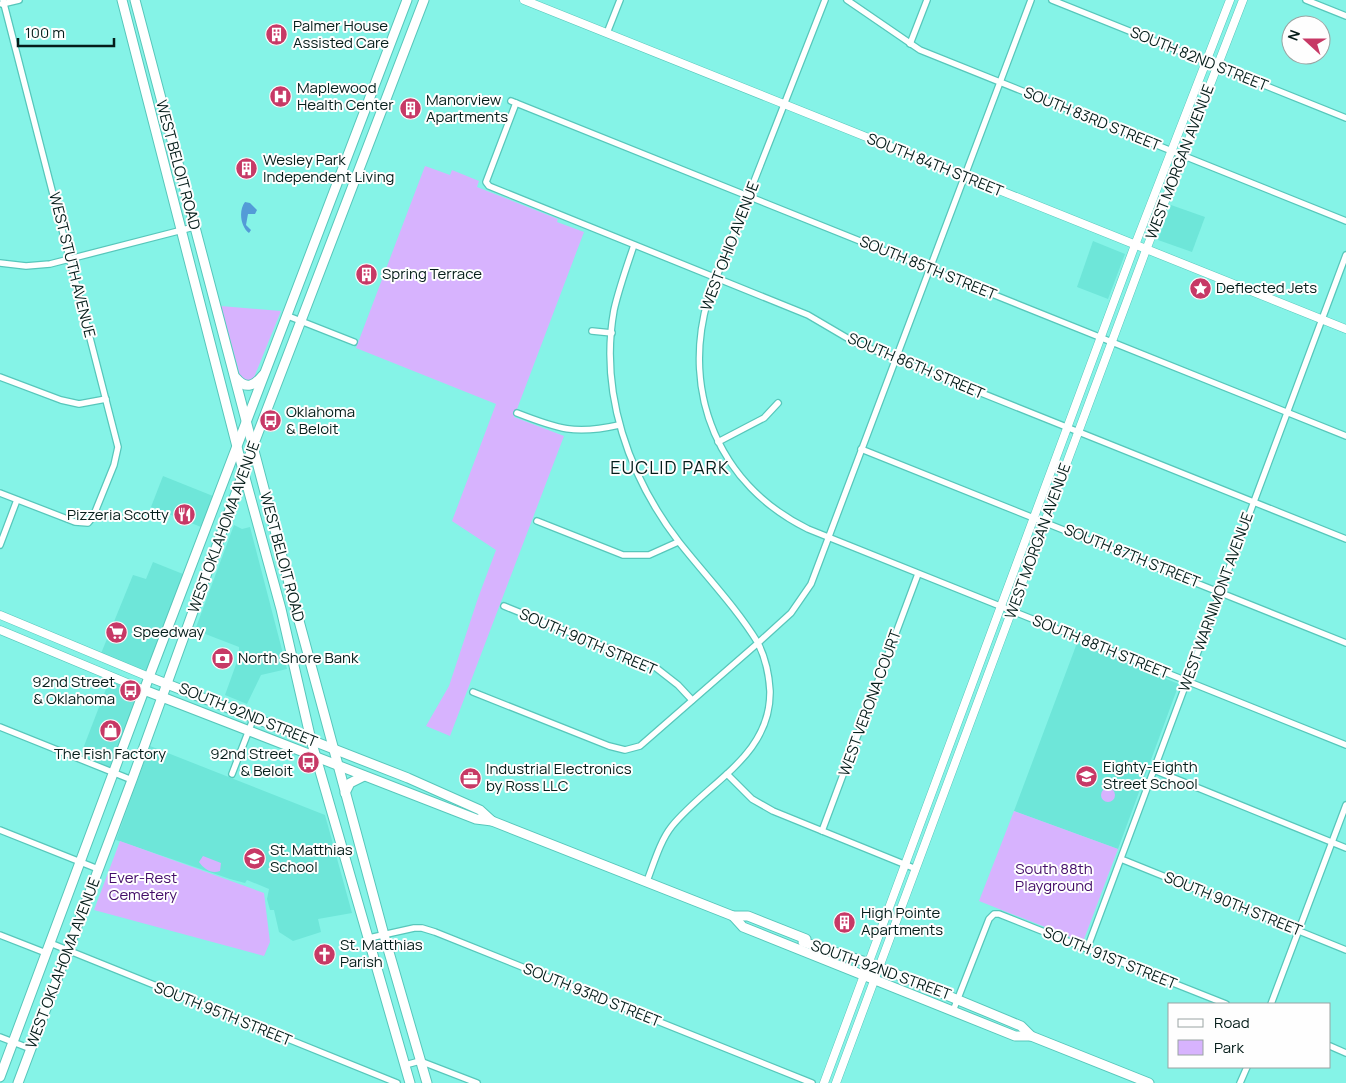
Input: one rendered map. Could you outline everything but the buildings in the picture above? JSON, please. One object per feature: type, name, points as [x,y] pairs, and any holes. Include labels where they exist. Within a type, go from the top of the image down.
[{"type":"main road","name":"WEST BELOIT ROAD","points":[[122,0],[237,449],[281,609],[311,740],[410,1083]]},
{"type":"main road","name":"WEST BELOIT ROAD","points":[[136,0],[194,227],[345,793],[427,1083]]},
{"type":"main road","name":"WEST OKLAHOMA AVENUE","points":[[0,1077],[3,1062],[13,1042],[149,676],[268,369],[407,0]]},
{"type":"main road","name":"WEST OKLAHOMA AVENUE","points":[[18,1083],[132,780],[253,446],[424,0]]},
{"type":"main road","points":[[235,378],[243,385],[252,385],[268,369]]},
{"type":"main road","points":[[227,519],[238,504],[248,504],[253,508]]},
{"type":"main road","name":"SOUTH 92ND STREET","points":[[149,676],[333,748],[480,810],[492,821]]},
{"type":"main road","name":"SOUTH 92ND STREET","points":[[144,690],[476,819],[492,821],[733,916],[748,916],[806,939],[803,942],[869,963],[1021,1026],[1030,1036]]},
{"type":"main road","points":[[345,793],[350,783],[364,776]]},
{"type":"main road","name":"SOUTH 92ND STREET","points":[[733,916],[743,926],[1015,1036],[1030,1036],[1149,1083]]},
{"type":"street","points":[[2,3],[19,0]]},
{"type":"street","name":"SOUTH 84TH STREET","points":[[524,0],[1346,329]]},
{"type":"street","points":[[607,33],[620,0]]},
{"type":"street","name":"WEST OHIO AVENUE","points":[[825,0],[716,277],[703,317],[699,353],[702,393],[708,417],[718,442],[729,461],[744,481],[772,508],[789,519],[828,538]]},
{"type":"street","name":"SOUTH 83RD STREET","points":[[847,0],[920,50],[1346,221]]},
{"type":"street","points":[[910,44],[927,0]]},
{"type":"street","points":[[473,692],[609,746],[624,750],[640,746],[792,613],[811,584],[1031,0]]},
{"type":"street","name":"SOUTH 82ND STREET","points":[[1052,0],[1346,118]]},
{"type":"street","name":"WEST MORGAN AVENUE","points":[[824,1083],[1003,607],[1101,338],[1230,0]]},
{"type":"street","name":"WEST MORGAN AVENUE","points":[[836,1083],[1146,250],[1243,0]]},
{"type":"street","points":[[1306,0],[1346,16]]},
{"type":"street","name":"WEST STUTH AVENUE","points":[[2,3],[71,259],[118,447],[107,482],[93,517],[88,523],[75,522],[17,500]]},
{"type":"street","name":"SOUTH 86TH STREET","points":[[513,102],[486,182],[489,186],[808,315],[854,342],[895,359],[1346,540]]},
{"type":"street","name":"SOUTH 85TH STREET","points":[[513,102],[1346,436]]},
{"type":"street","points":[[0,263],[26,266],[71,259],[194,227]]},
{"type":"street","points":[[634,245],[620,289],[612,333],[612,379],[619,425],[627,453],[654,507],[678,542],[758,643],[766,662],[769,682],[768,716],[762,732],[749,752],[728,774],[686,810],[671,828],[662,842],[647,881]]},
{"type":"street","name":"WEST WARNIMONT AVENUE","points":[[1087,948],[1346,255]]},
{"type":"street","points":[[288,316],[354,342]]},
{"type":"street","points":[[592,331],[612,333]]},
{"type":"street","points":[[0,377],[61,400],[79,404],[106,399]]},
{"type":"street","points":[[718,442],[764,418],[778,403]]},
{"type":"street","points":[[517,413],[566,430],[594,430],[619,425]]},
{"type":"street","name":"SOUTH 87TH STREET","points":[[861,449],[1346,643]]},
{"type":"street","points":[[0,493],[17,500],[0,545]]},
{"type":"street","points":[[537,520],[623,555],[649,555],[678,542]]},
{"type":"street","name":"SOUTH 88TH STREET","points":[[828,538],[1346,745]]},
{"type":"street","name":"WEST VERONA COURT","points":[[822,831],[918,574]]},
{"type":"street","name":"SOUTH 90TH STREET","points":[[504,606],[655,667],[678,685],[692,700]]},
{"type":"street","name":"SOUTH 92ND STREET","points":[[0,616],[149,676]]},
{"type":"street","name":"SOUTH 92ND STREET","points":[[0,630],[144,690]]},
{"type":"street","points":[[232,774],[254,717]]},
{"type":"street","points":[[0,727],[132,780]]},
{"type":"street","points":[[955,733],[965,736]]},
{"type":"street","points":[[1154,770],[1346,848]]},
{"type":"street","points":[[728,774],[752,799],[773,811],[916,869]]},
{"type":"street","points":[[1271,1003],[1346,805]]},
{"type":"street","points":[[0,830],[98,869]]},
{"type":"street","name":"SOUTH 90TH STREET","points":[[1121,858],[1346,950]]},
{"type":"street","name":"SOUTH 91ST STREET","points":[[958,999],[989,919],[994,914],[999,914],[1224,1003]]},
{"type":"street","points":[[883,926],[893,930]]},
{"type":"street","name":"SOUTH 93RD STREET","points":[[369,938],[422,928],[435,932],[812,1083]]},
{"type":"street","points":[[0,935],[46,953]]},
{"type":"street","name":"SOUTH 95TH STREET","points":[[50,943],[397,1083]]},
{"type":"street","points":[[953,1011],[958,999]]},
{"type":"street","points":[[849,1018],[859,1021]]},
{"type":"street","points":[[0,1037],[31,1049]]},
{"type":"street","points":[[1331,1046],[1346,1053]]},
{"type":"street","points":[[405,1065],[420,1061],[477,1083]]},
{"type":"street","points":[[1240,1083],[1247,1068]]},
{"type":"shaded area","points":[[1171,205],[1205,217],[1192,252],[1158,240]]},
{"type":"shaded area","points":[[1093,241],[1125,254],[1108,299],[1077,287]]},
{"type":"shaded area","points":[[163,476],[218,498],[206,529],[151,507]]},
{"type":"shaded area","points":[[234,525],[242,529],[250,527],[287,669],[261,675],[247,704],[225,695],[239,656],[239,647],[195,630]]},
{"type":"shaded area","points":[[153,562],[188,576],[149,677],[100,656],[133,575],[146,579]]},
{"type":"shaded area","name":"Eighty-Eighth Street School","points":[[1077,643],[1179,684],[1118,849],[1014,811]]},
{"type":"shaded area","points":[[111,676],[144,690],[113,773],[79,759]]},
{"type":"shaded area","name":"St. Matthias School","points":[[150,746],[325,815],[352,913],[318,919],[321,932],[293,941],[279,932],[274,910],[270,910],[267,899],[269,889],[247,880],[245,883],[230,879],[116,840]]},
{"type":"green space","points":[[425,166],[450,175],[452,170],[479,181],[477,187],[558,219],[557,222],[584,232],[514,417],[564,436],[450,736],[426,726],[449,686],[496,550],[452,521],[496,404],[356,348]]},
{"type":"green space","points":[[221,306],[281,311],[253,380],[245,382],[240,376]]},
{"type":"green space","points":[[1108,788],[1113,790],[1115,795],[1113,800],[1108,802],[1103,800],[1101,795],[1103,790]]},
{"type":"green space","name":"South 88th Playground","points":[[1014,811],[1118,849],[1083,942],[979,901]]},
{"type":"green space","name":"Ever-Rest Cemetery","points":[[120,841],[264,893],[270,942],[264,956],[94,910]]},
{"type":"green space","points":[[203,856],[221,863],[220,871],[211,871],[203,867],[199,862]]},
{"type":"water","points":[[245,202],[250,203],[257,210],[255,214],[248,214],[246,225],[251,230],[249,233],[241,219]]},
{"type":"place","name":"Palmer House Assisted Care","points":[[277,35]]},
{"type":"place","name":"Maplewood Health Center","points":[[281,97]]},
{"type":"place","name":"Manorview Apartments","points":[[410,109]]},
{"type":"place","name":"Wesley Park Independent Living","points":[[247,169]]},
{"type":"place","name":"Spring Terrace","points":[[366,274]]},
{"type":"place","name":"Deflected Jets","points":[[1200,288]]},
{"type":"place","name":"Oklahoma & Beloit","points":[[270,421]]},
{"type":"place","name":"Pizzeria Scotty","points":[[185,515]]},
{"type":"place","name":"Speedway","points":[[117,632]]},
{"type":"place","name":"North Shore Bank","points":[[222,658]]},
{"type":"place","name":"92nd Street & Oklahoma","points":[[131,691]]},
{"type":"place","name":"The Fish Factory","points":[[110,731]]},
{"type":"place","name":"92nd Street & Beloit","points":[[309,763]]},
{"type":"place","name":"Eighty-Eighth Street School","points":[[1087,776]]},
{"type":"place","name":"Industrial Electronics by Ross LLC","points":[[470,778]]},
{"type":"place","name":"St. Matthias School","points":[[254,859]]},
{"type":"place","name":"High Pointe Apartments","points":[[845,922]]},
{"type":"place","name":"St. Matthias Parish","points":[[324,954]]},
{"type":"district","name":"EUCLID PARK","points":[[670,468]]}]
